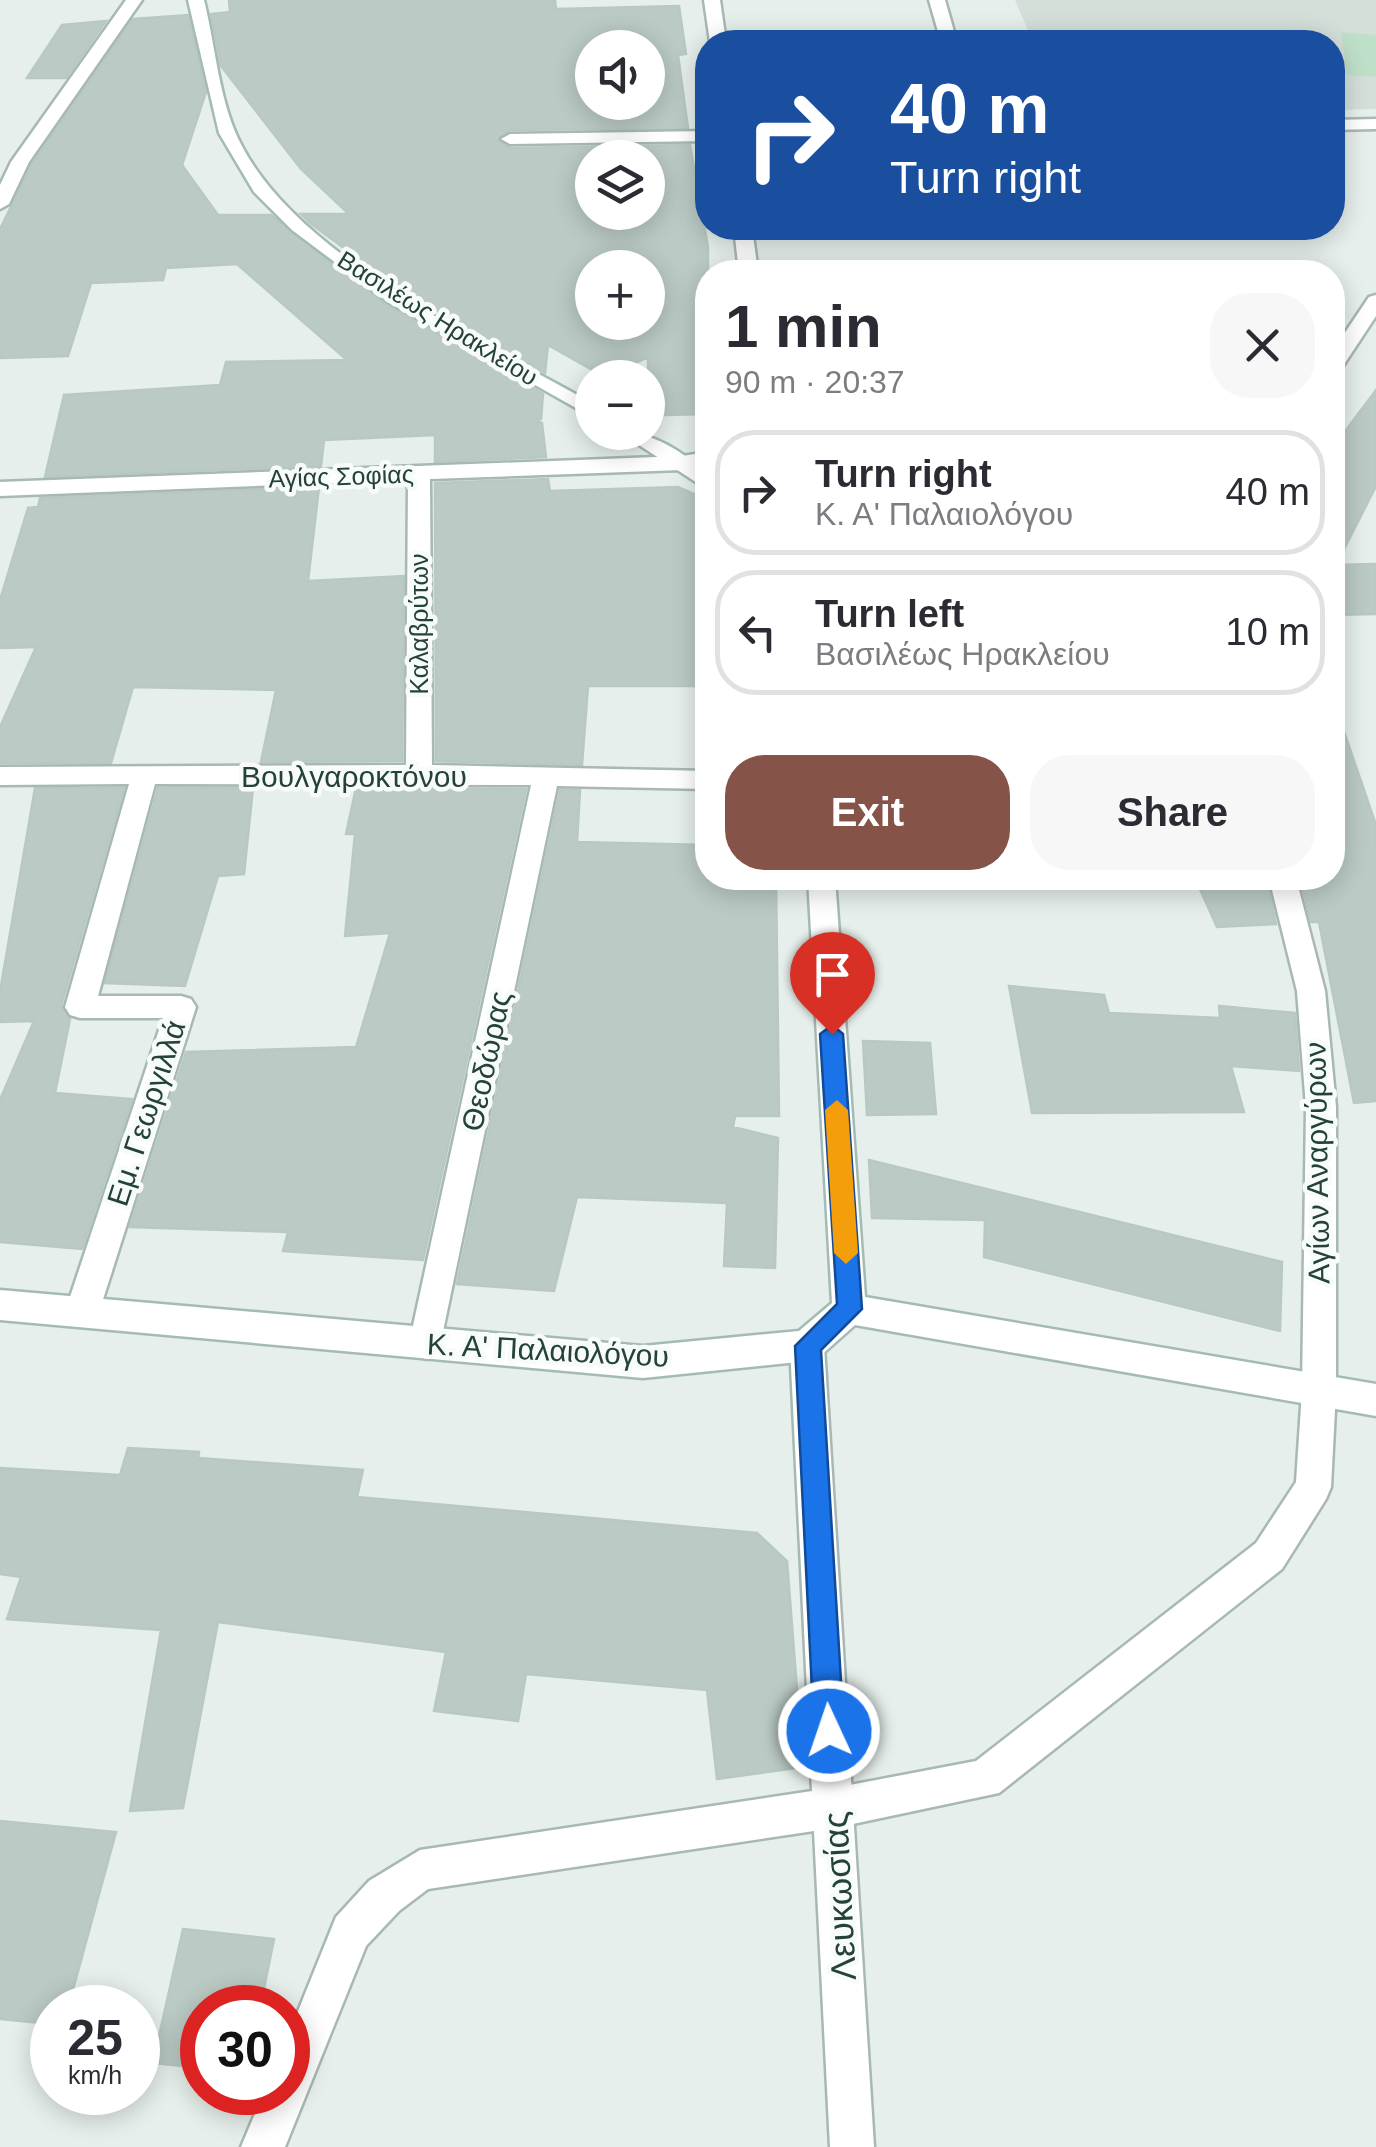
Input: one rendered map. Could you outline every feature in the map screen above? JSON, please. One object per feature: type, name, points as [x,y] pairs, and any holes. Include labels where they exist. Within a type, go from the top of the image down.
[{"type":"street","points":[[0,204],[20,162],[134,0]]},
{"type":"street","name":"Βασιλέως Ηρακλείου","points":[[196,0],[234,146],[265,193],[330,251],[392,293],[575,402]]},
{"type":"street","points":[[712,0],[716,30]]},
{"type":"street","points":[[937,0],[946,30]]},
{"type":"street","points":[[1345,125],[1376,124]]},
{"type":"street","points":[[510,139],[695,136]]},
{"type":"street","points":[[1345,348],[1376,301]]},
{"type":"street","points":[[660,450],[695,474]]},
{"type":"street","name":"Αγίας Σοφίας","points":[[0,489],[695,460]]},
{"type":"street","name":"Καλαβρύτων","points":[[419,473],[419,774]]},
{"type":"street","name":"Βουλγαροκτόνου","points":[[0,776],[419,774],[695,780]]},
{"type":"street","name":"Εμ. Γεωργιλλά","points":[[82,1312],[181,1007],[80,1007],[144,777]]},
{"type":"street","name":"Θεοδώρας","points":[[426,1344],[546,778]]},
{"type":"street","points":[[822,890],[850,1309]]},
{"type":"street","name":"Αγίων Αναργύρων","points":[[310,2032],[351,1932],[384,1896],[420,1870],[834,1808],[985,1779],[1268,1556],[1313,1487],[1319,1391],[1322,1107],[1310,991],[1285,890]]},
{"type":"street","name":"Κ. Α' Παλαιολόγου","points":[[0,1305],[642,1362],[808,1346]]},
{"type":"street","points":[[808,1346],[850,1309]]},
{"type":"street","points":[[850,1309],[1376,1400]]},
{"type":"street","name":"Λευκωσίας","points":[[808,1346],[852,2147]]},
{"type":"street","name":"Αγίων Αναργύρων","points":[[263,2147],[276,2115]]},
{"type":"shaded area","points":[[1015,0],[1376,0],[1376,109],[1345,110],[1345,30],[1028,30]]},
{"type":"green space","points":[[1345,32],[1376,35],[1376,77],[1347,75]]},
{"type":"building","points":[[229,0],[555,0],[556,9],[679,6],[686,54],[678,55],[688,128],[510,130],[497,140],[510,148],[575,147],[575,230],[665,230],[665,145],[690,145],[695,173],[695,240],[707,240],[708,247],[708,260],[695,260],[695,414],[665,415],[665,360],[648,357],[575,360],[548,345],[545,373],[402,291],[301,214],[349,214],[301,169],[221,66],[211,14],[230,12]]},
{"type":"building","points":[[188,15],[206,92],[182,165],[218,215],[271,215],[386,305],[543,394],[541,419],[533,419],[542,423],[546,457],[435,462],[435,435],[324,440],[321,466],[45,477],[64,395],[220,385],[226,362],[347,360],[237,264],[166,268],[163,280],[91,283],[68,356],[0,358],[0,229],[32,164],[133,19]]},
{"type":"building","points":[[106,21],[66,78],[27,78],[62,25]]},
{"type":"building","points":[[1376,390],[1376,486],[1345,547],[1345,432]]},
{"type":"building","points":[[548,479],[550,491],[678,487],[695,494],[695,686],[588,686],[582,765],[436,761],[435,483]]},
{"type":"building","points":[[319,487],[308,581],[404,576],[402,761],[261,762],[276,690],[133,687],[111,763],[0,763],[0,727],[36,647],[0,648],[0,600],[28,508],[38,507],[40,498]]},
{"type":"building","points":[[1376,564],[1376,614],[1345,615],[1345,565]]},
{"type":"building","points":[[1345,735],[1376,825],[1376,1101],[1354,1103],[1319,922],[1311,922],[1303,890],[1345,890]]},
{"type":"building","points":[[35,788],[124,788],[61,1006],[70,1019],[55,1093],[132,1099],[82,1249],[0,1242],[0,1100],[34,1021],[0,1022],[0,992]]},
{"type":"building","points":[[158,788],[253,788],[244,874],[218,876],[185,986],[105,983]]},
{"type":"building","points":[[356,788],[526,789],[423,1260],[283,1251],[288,1232],[130,1227],[186,1052],[356,1047],[390,933],[345,936],[355,834],[346,834]]},
{"type":"building","points":[[560,790],[580,790],[577,842],[695,845],[695,890],[776,890],[779,1116],[735,1116],[733,1127],[778,1138],[775,1268],[724,1266],[727,1203],[577,1197],[554,1291],[457,1284]]},
{"type":"building","points":[[1200,890],[1269,890],[1276,924],[1217,927]]},
{"type":"building","points":[[1009,986],[1104,995],[1109,1013],[1220,1018],[1219,1006],[1295,1013],[1299,1071],[1231,1066],[1244,1112],[1032,1113]]},
{"type":"building","points":[[863,1041],[930,1043],[936,1114],[867,1115]]},
{"type":"building","points":[[869,1160],[1282,1262],[1280,1331],[984,1257],[985,1220],[872,1218]]},
{"type":"building","points":[[128,1448],[199,1452],[198,1458],[363,1470],[357,1497],[757,1533],[787,1561],[803,1767],[717,1779],[707,1690],[526,1674],[518,1721],[434,1711],[446,1652],[218,1622],[183,1808],[130,1811],[161,1630],[7,1619],[21,1577],[0,1574],[0,1468],[120,1475]]},
{"type":"building","points":[[0,1821],[116,1832],[74,1985],[30,1985],[30,2022],[0,2019]]},
{"type":"building","points":[[183,1929],[274,1939],[265,1985],[180,1985],[180,2066],[160,2064],[160,2032]]},
{"type":"slow traffic","points":[[837,1110],[846,1253]]},
{"type":"route","points":[[829,1731],[808,1346],[850,1309],[832,1034]]}]
